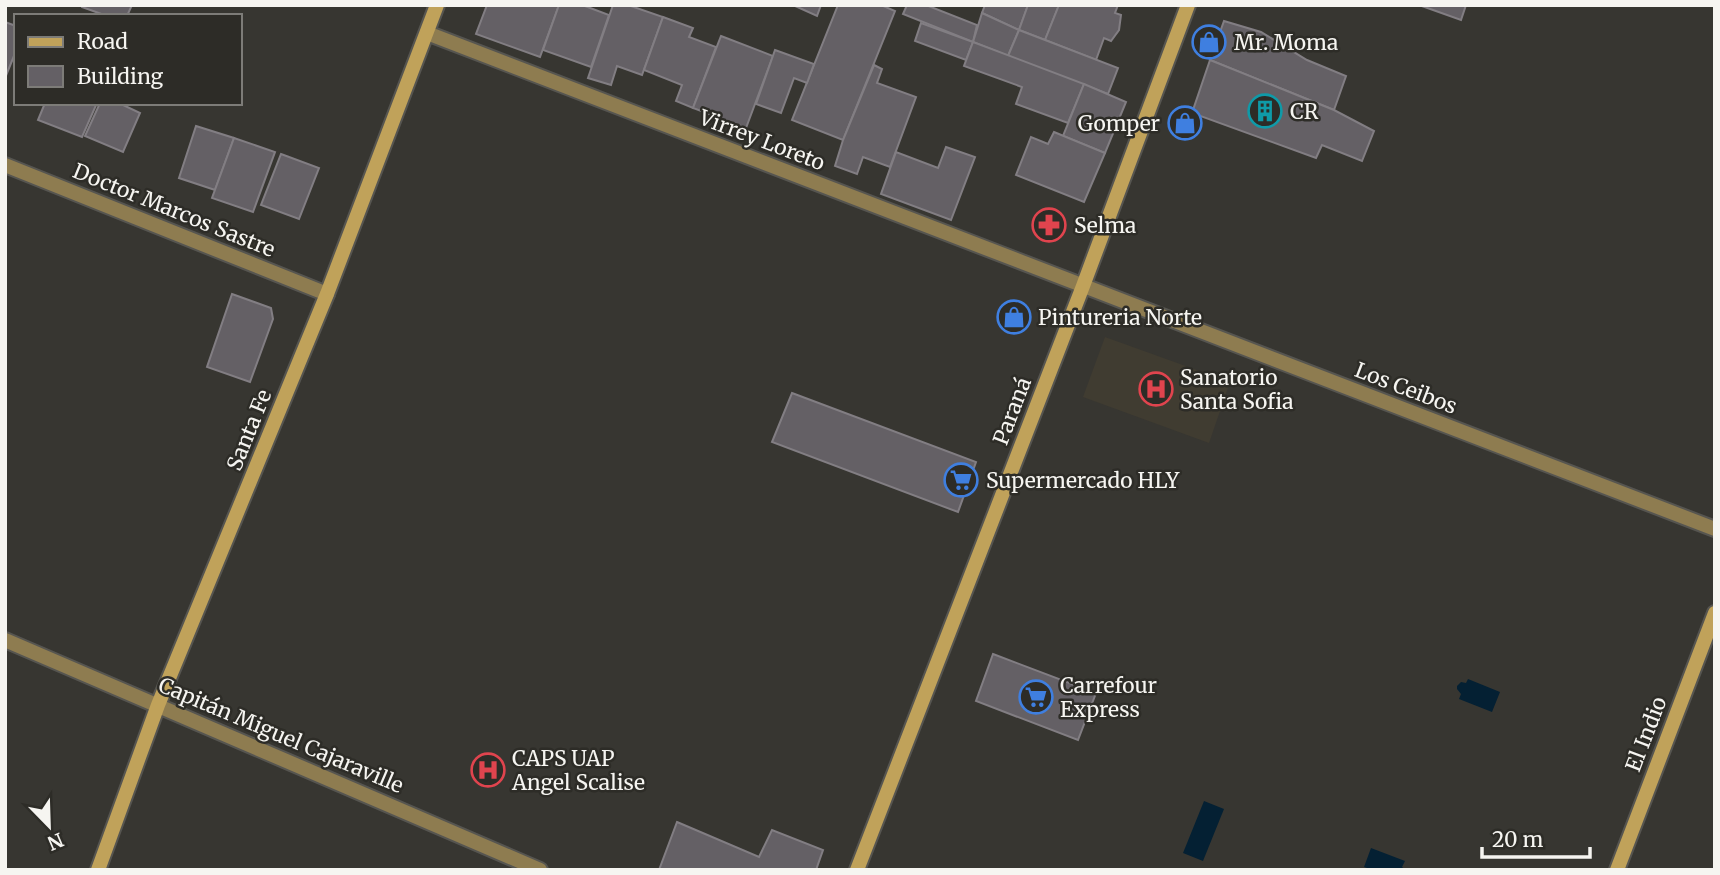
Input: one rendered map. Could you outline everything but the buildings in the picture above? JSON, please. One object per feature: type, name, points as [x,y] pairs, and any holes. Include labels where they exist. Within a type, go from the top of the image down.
[{"type":"street","name":"Santa Fe","points":[[98,870],[158,705],[327,294],[437,5]]},
{"type":"street","name":"Paraná","points":[[857,870],[1083,286],[1188,5]]},
{"type":"street","name":"Virrey Loreto","points":[[427,33],[1083,286]]},
{"type":"street","name":"Doctor Marcos Sastre","points":[[5,164],[327,294]]},
{"type":"street","name":"Los Ceibos","points":[[1083,286],[1715,529]]},
{"type":"street","name":"El Indio","points":[[1617,870],[1715,613]]},
{"type":"street","name":"Capitán Miguel Cajaraville","points":[[5,640],[540,870]]},
{"type":"shaded area","name":"Sanatorio Santa Sofia","points":[[1105,337],[1230,382],[1209,443],[1083,397]]},
{"type":"water","points":[[1468,679],[1500,692],[1492,712],[1459,699],[1461,694],[1457,686],[1461,682],[1466,683]]},
{"type":"water","points":[[1204,801],[1224,809],[1203,861],[1183,853]]},
{"type":"water","points":[[1371,848],[1405,861],[1402,867],[1406,870],[1373,870],[1364,867]]},
{"type":"place","name":"Mr. Moma","points":[[1209,42]]},
{"type":"place","name":"CR","points":[[1265,111]]},
{"type":"place","name":"Gomper","points":[[1185,123]]},
{"type":"place","name":"Selma","points":[[1049,225]]},
{"type":"place","name":"Pintureria Norte","points":[[1014,317]]},
{"type":"place","name":"Sanatorio Santa Sofia","points":[[1156,389]]},
{"type":"place","name":"Supermercado HLY","points":[[961,480]]},
{"type":"place","name":"Carrefour Express","points":[[1036,697]]},
{"type":"place","name":"CAPS UAP Angel Scalise","points":[[488,770]]}]
